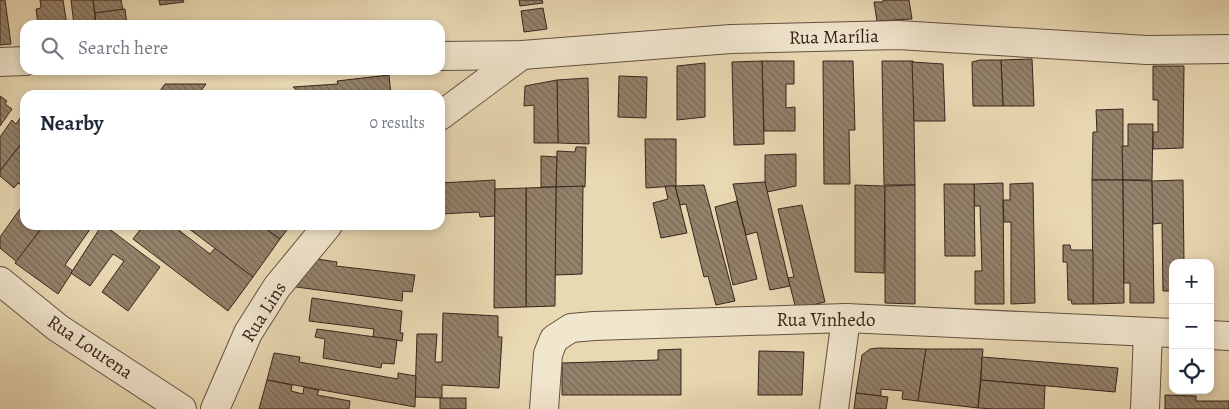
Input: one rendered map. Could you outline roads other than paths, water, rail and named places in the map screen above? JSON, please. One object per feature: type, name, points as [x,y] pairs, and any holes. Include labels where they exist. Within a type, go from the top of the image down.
[{"type":"street","name":"Rua Marília","points":[[445,56],[522,55],[731,39],[898,35],[1147,50],[1229,49]]},
{"type":"street","points":[[445,112],[522,55]]},
{"type":"street","points":[[0,62],[20,61]]},
{"type":"street","name":"Rua Lins","points":[[215,409],[248,333],[277,287],[324,230]]},
{"type":"street","name":"Rua Lourena","points":[[0,281],[58,328],[182,409]]},
{"type":"street","points":[[834,409],[846,318]]},
{"type":"street","name":"Rua Vinhedo","points":[[544,409],[548,354],[554,339],[571,328],[846,318],[1161,333]]},
{"type":"street","points":[[1145,409],[1161,333]]},
{"type":"street","points":[[1214,335],[1229,336]]}]
